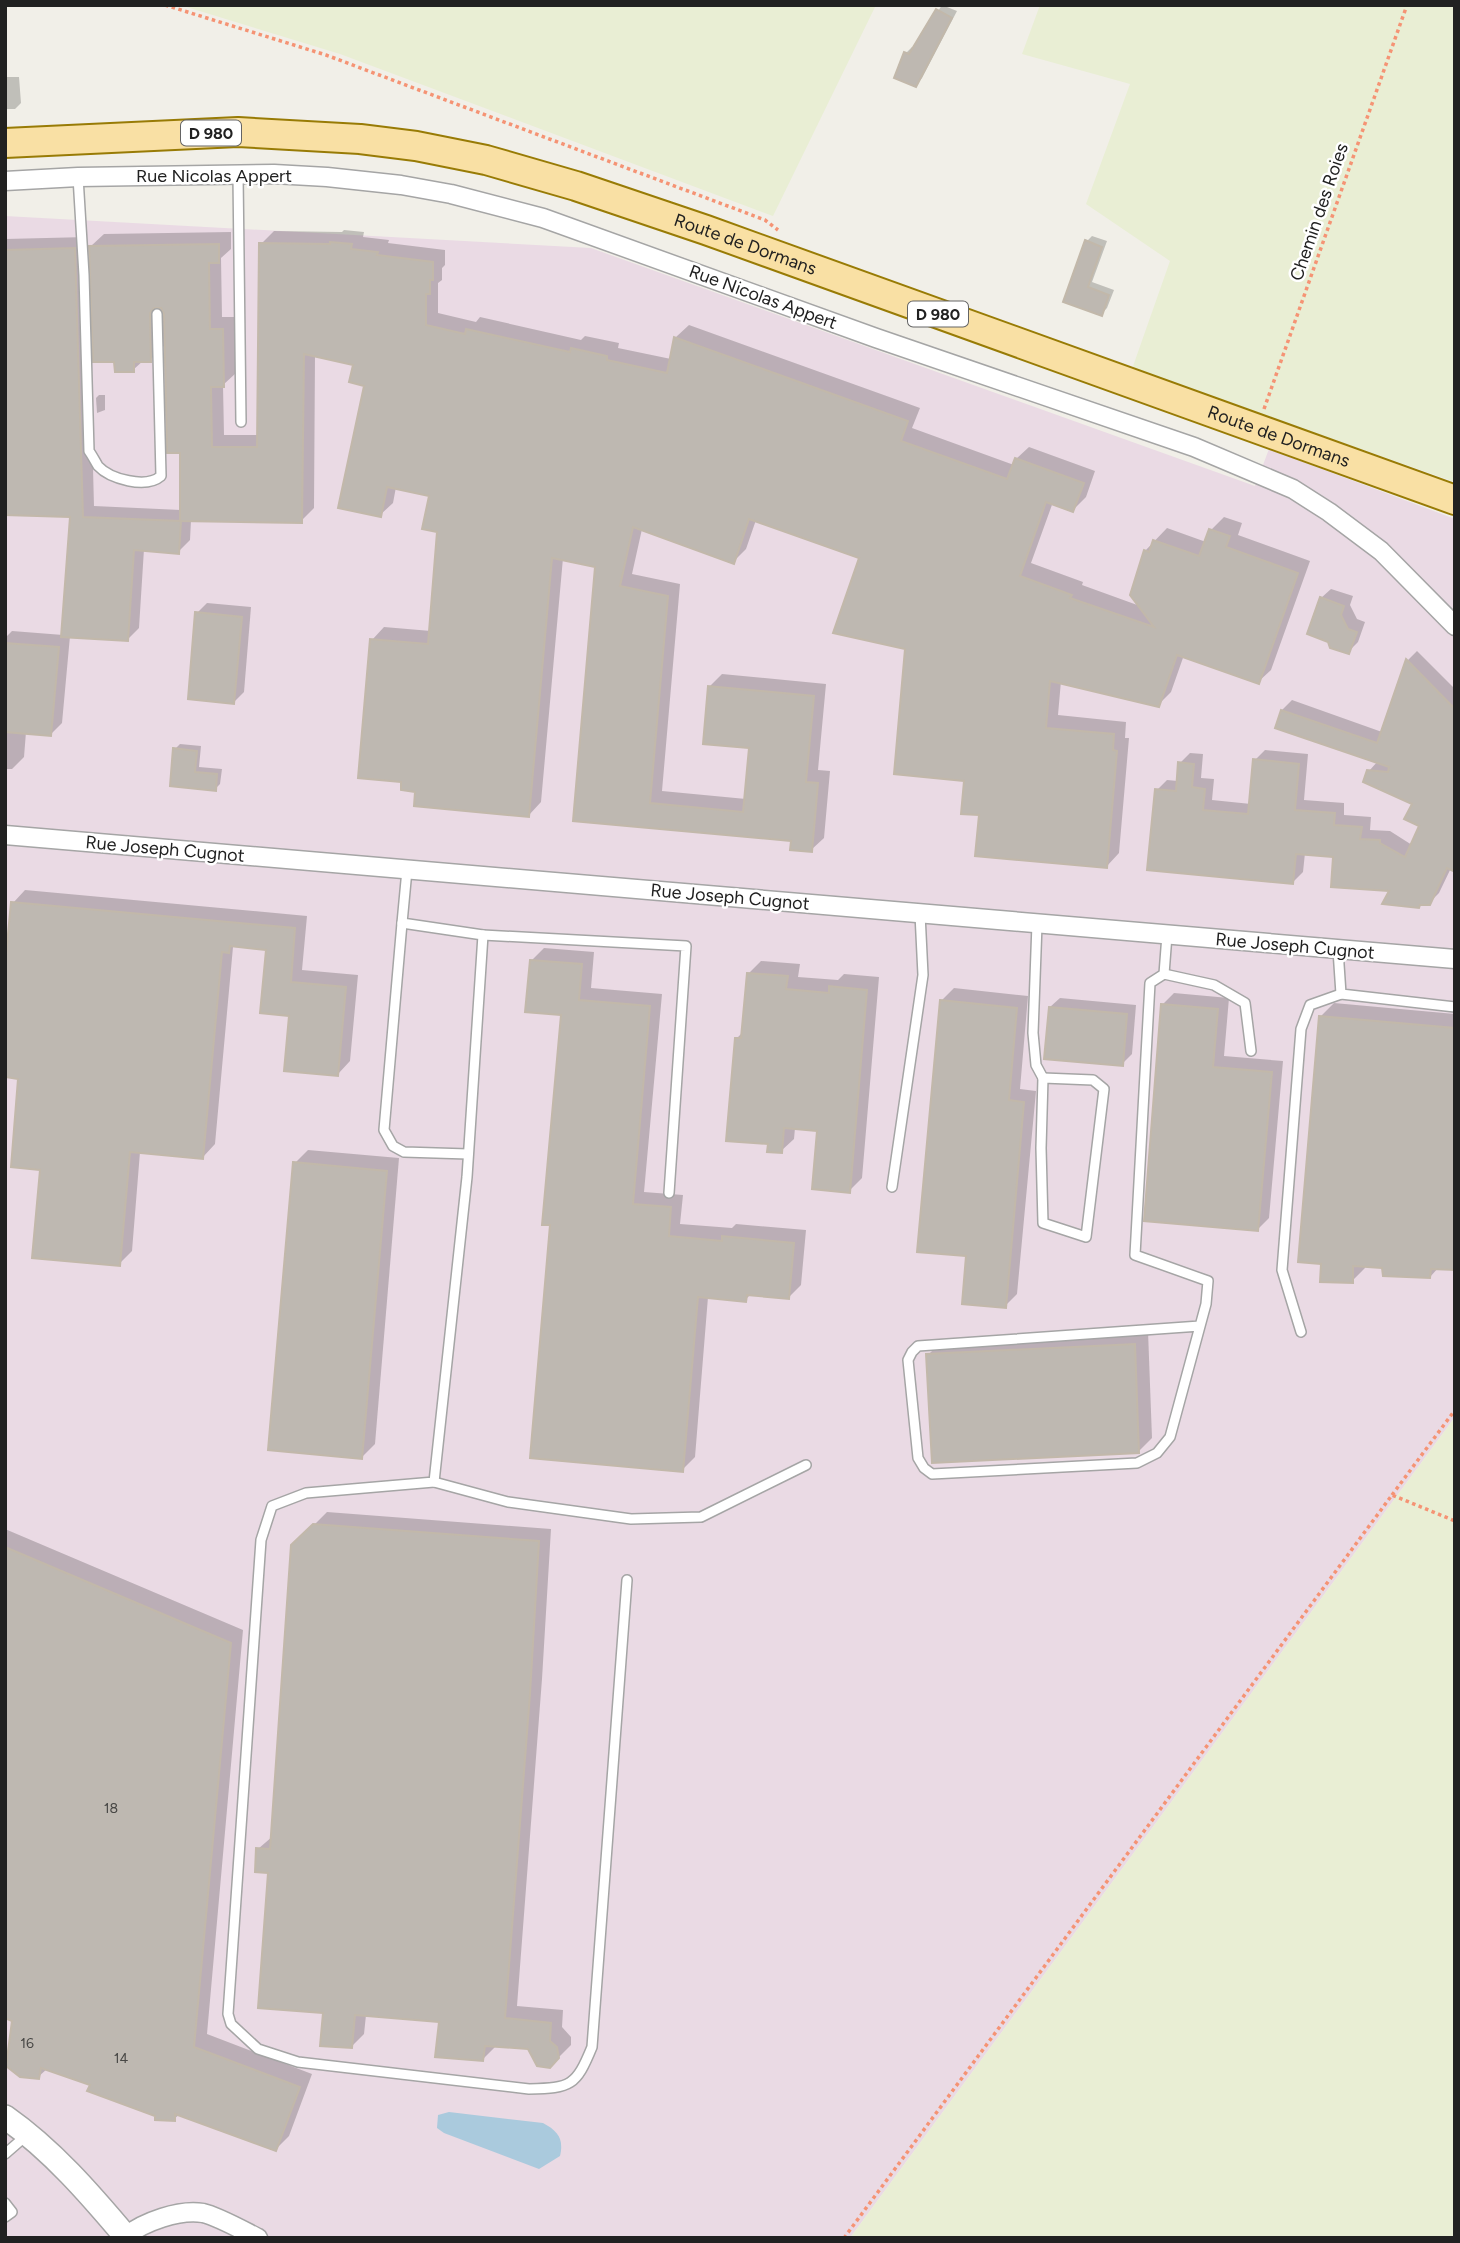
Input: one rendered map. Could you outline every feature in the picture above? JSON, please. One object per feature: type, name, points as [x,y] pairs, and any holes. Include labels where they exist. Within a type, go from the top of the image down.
[{"type":"main road","name":"Route de Dormans","points":[[5,143],[238,132],[311,135],[416,146],[485,160],[576,186],[784,258],[1455,500]]},
{"type":"street","name":"Rue Nicolas Appert","points":[[5,181],[238,174],[327,177],[401,185],[451,194],[543,218],[876,338],[1194,447],[1293,489],[1381,551],[1455,626]]},
{"type":"street","name":"Rue Joseph Cugnot","points":[[5,835],[1455,959]]},
{"type":"street","points":[[16,2127],[85,2189],[126,2237],[140,2225],[172,2215],[203,2213],[258,2238]]},
{"type":"lane","points":[[238,174],[241,422]]},
{"type":"lane","points":[[78,177],[89,451],[99,467],[123,480],[144,482],[157,480],[161,476],[157,314]]},
{"type":"lane","points":[[407,870],[384,1130],[393,1146],[404,1152],[468,1154]]},
{"type":"lane","points":[[892,1187],[923,975],[920,914]]},
{"type":"lane","points":[[402,923],[483,935],[686,946],[669,1194]]},
{"type":"lane","points":[[1037,924],[1033,1034],[1036,1065],[1043,1078],[1043,1223],[1086,1237],[1104,1089],[1093,1080],[1043,1078]]},
{"type":"lane","points":[[434,1482],[468,1154],[483,935]]},
{"type":"lane","points":[[1164,974],[1167,935]]},
{"type":"lane","points":[[1338,950],[1341,994]]},
{"type":"lane","points":[[1200,1326],[918,1346],[908,1360],[918,1458],[924,1468],[933,1474],[1144,1461],[1157,1453],[1170,1437],[1206,1304],[1208,1280],[1135,1255],[1150,983],[1164,974],[1214,985],[1245,1003],[1251,1051]]},
{"type":"lane","points":[[1301,1332],[1282,1270],[1301,1029],[1310,1005],[1341,994],[1455,1007]]},
{"type":"lane","points":[[627,1580],[592,2047],[581,2074],[562,2088],[529,2089],[298,2062],[258,2049],[231,2024],[228,2014],[261,1540],[272,1506],[306,1493],[434,1482],[508,1502],[631,1519],[701,1517],[806,1465]]},
{"type":"lane","points":[[5,2154],[16,2127]]},
{"type":"lane","points":[[5,2203],[12,2212],[5,2217]]},
{"type":"path","points":[[164,5],[326,55],[765,220],[781,233],[785,248],[784,258]]},
{"type":"path","name":"Chemin des Roies","points":[[1257,428],[1407,5]]},
{"type":"path","points":[[844,2238],[1455,1410]]},
{"type":"path","points":[[1392,1495],[1455,1521]]},
{"type":"shaded area","points":[[5,216],[591,248],[1255,486],[1269,449],[1455,519],[1455,1417],[850,2238],[5,2238]]},
{"type":"green space","points":[[180,5],[876,5],[773,216],[340,54]]},
{"type":"green space","points":[[1040,5],[1455,5],[1455,482],[1132,369],[1170,261],[1086,204],[1130,84],[1022,54]]},
{"type":"green space","points":[[1455,1417],[1455,2238],[850,2238]]},
{"type":"water","points":[[449,2112],[543,2123],[559,2136],[560,2156],[539,2169],[444,2133],[437,2128],[438,2115]]},
{"type":"building","points":[[936,9],[952,18],[916,87],[894,78],[904,52],[909,54]]},
{"type":"building","points":[[1085,240],[1102,247],[1088,287],[1109,295],[1102,316],[1063,302]]},
{"type":"building","points":[[259,243],[352,244],[351,249],[378,252],[377,255],[433,262],[430,294],[426,294],[426,325],[465,334],[466,329],[570,352],[571,348],[607,356],[607,360],[667,373],[674,337],[908,421],[901,441],[1007,479],[1015,458],[1084,483],[1073,512],[1046,502],[1020,576],[1072,595],[1070,598],[1154,627],[1130,595],[1144,550],[1149,552],[1153,540],[1199,556],[1209,529],[1230,536],[1226,547],[1298,573],[1259,684],[1177,655],[1159,707],[1050,681],[1046,728],[1114,734],[1113,750],[1117,751],[1107,868],[975,856],[979,815],[961,814],[964,781],[894,774],[905,649],[833,633],[859,558],[749,519],[734,564],[633,527],[620,586],[668,596],[650,803],[743,812],[749,748],[703,744],[708,686],[814,696],[806,782],[818,783],[812,852],[790,850],[791,841],[573,821],[595,567],[552,558],[529,817],[414,806],[415,792],[401,790],[401,782],[358,778],[370,639],[428,644],[437,532],[422,529],[429,496],[387,487],[381,517],[338,508],[364,386],[349,382],[353,365],[304,354],[302,523],[180,521],[180,453],[167,453],[164,314],[161,308],[154,308],[150,313],[151,362],[134,362],[134,372],[115,372],[114,362],[93,362],[89,246],[219,244],[219,263],[209,263],[210,329],[223,329],[224,387],[211,387],[212,447],[257,447]]},
{"type":"building","points":[[75,248],[83,517],[181,521],[179,554],[134,550],[128,641],[61,637],[70,517],[5,515],[5,250]]},
{"type":"building","points":[[1320,597],[1344,606],[1341,615],[1348,629],[1357,632],[1349,654],[1330,648],[1328,642],[1307,634]]},
{"type":"building","points":[[195,612],[242,617],[234,704],[188,699]]},
{"type":"building","points":[[5,643],[59,647],[51,736],[5,732]]},
{"type":"building","points":[[1406,659],[1455,709],[1455,872],[1447,868],[1430,905],[1420,905],[1419,908],[1382,904],[1389,891],[1331,887],[1333,857],[1296,854],[1293,884],[1147,870],[1155,789],[1176,791],[1178,762],[1194,764],[1192,787],[1205,789],[1203,810],[1248,814],[1253,759],[1299,764],[1295,810],[1335,813],[1334,825],[1362,827],[1360,839],[1380,840],[1380,843],[1405,857],[1419,826],[1404,819],[1412,804],[1363,782],[1367,770],[1388,772],[1389,767],[1275,728],[1281,710],[1377,743]]},
{"type":"building","points":[[173,748],[197,751],[195,772],[217,774],[216,791],[170,786]]},
{"type":"building","points":[[11,902],[295,928],[291,982],[346,987],[338,1076],[284,1071],[289,1016],[260,1013],[266,950],[230,946],[229,953],[222,952],[203,1159],[130,1152],[120,1266],[32,1258],[40,1170],[11,1167],[18,1079],[5,1077],[5,966]]},
{"type":"building","points":[[530,960],[582,964],[579,1000],[650,1006],[633,1204],[671,1207],[669,1236],[722,1241],[722,1236],[794,1243],[789,1299],[747,1295],[746,1302],[698,1297],[683,1472],[530,1458],[550,1225],[542,1225],[561,1015],[525,1012]]},
{"type":"building","points":[[747,973],[788,976],[786,989],[829,993],[829,986],[867,990],[850,1193],[812,1189],[817,1131],[784,1128],[782,1153],[767,1152],[768,1144],[726,1141],[735,1038],[741,1038]]},
{"type":"building","points":[[940,1000],[1017,1008],[1009,1100],[1024,1102],[1006,1308],[962,1304],[966,1256],[917,1252]]},
{"type":"building","points":[[1161,1004],[1218,1009],[1213,1067],[1272,1072],[1258,1231],[1144,1221]]},
{"type":"building","points":[[1049,1007],[1127,1014],[1123,1066],[1044,1059]]},
{"type":"building","points":[[1319,1016],[1455,1028],[1455,1270],[1431,1269],[1430,1278],[1383,1276],[1382,1268],[1353,1266],[1353,1283],[1320,1282],[1321,1264],[1298,1262]]},
{"type":"building","points":[[293,1162],[387,1171],[362,1459],[268,1450]]},
{"type":"building","points":[[1135,1344],[1139,1453],[932,1463],[926,1354]]},
{"type":"building","points":[[313,1524],[539,1541],[505,2018],[551,2023],[550,2041],[557,2047],[559,2058],[550,2068],[537,2066],[528,2049],[485,2046],[483,2061],[435,2057],[439,2022],[355,2015],[352,2048],[320,2046],[323,2013],[258,2008],[268,1873],[255,1872],[256,1848],[270,1849],[291,1545]]},
{"type":"building","points":[[5,1547],[231,1643],[194,2047],[300,2087],[276,2151],[175,2114],[175,2121],[155,2120],[155,2116],[87,2091],[90,2085],[41,2068],[39,2079],[20,2077],[6,2066],[12,2021],[5,2018]]}]
